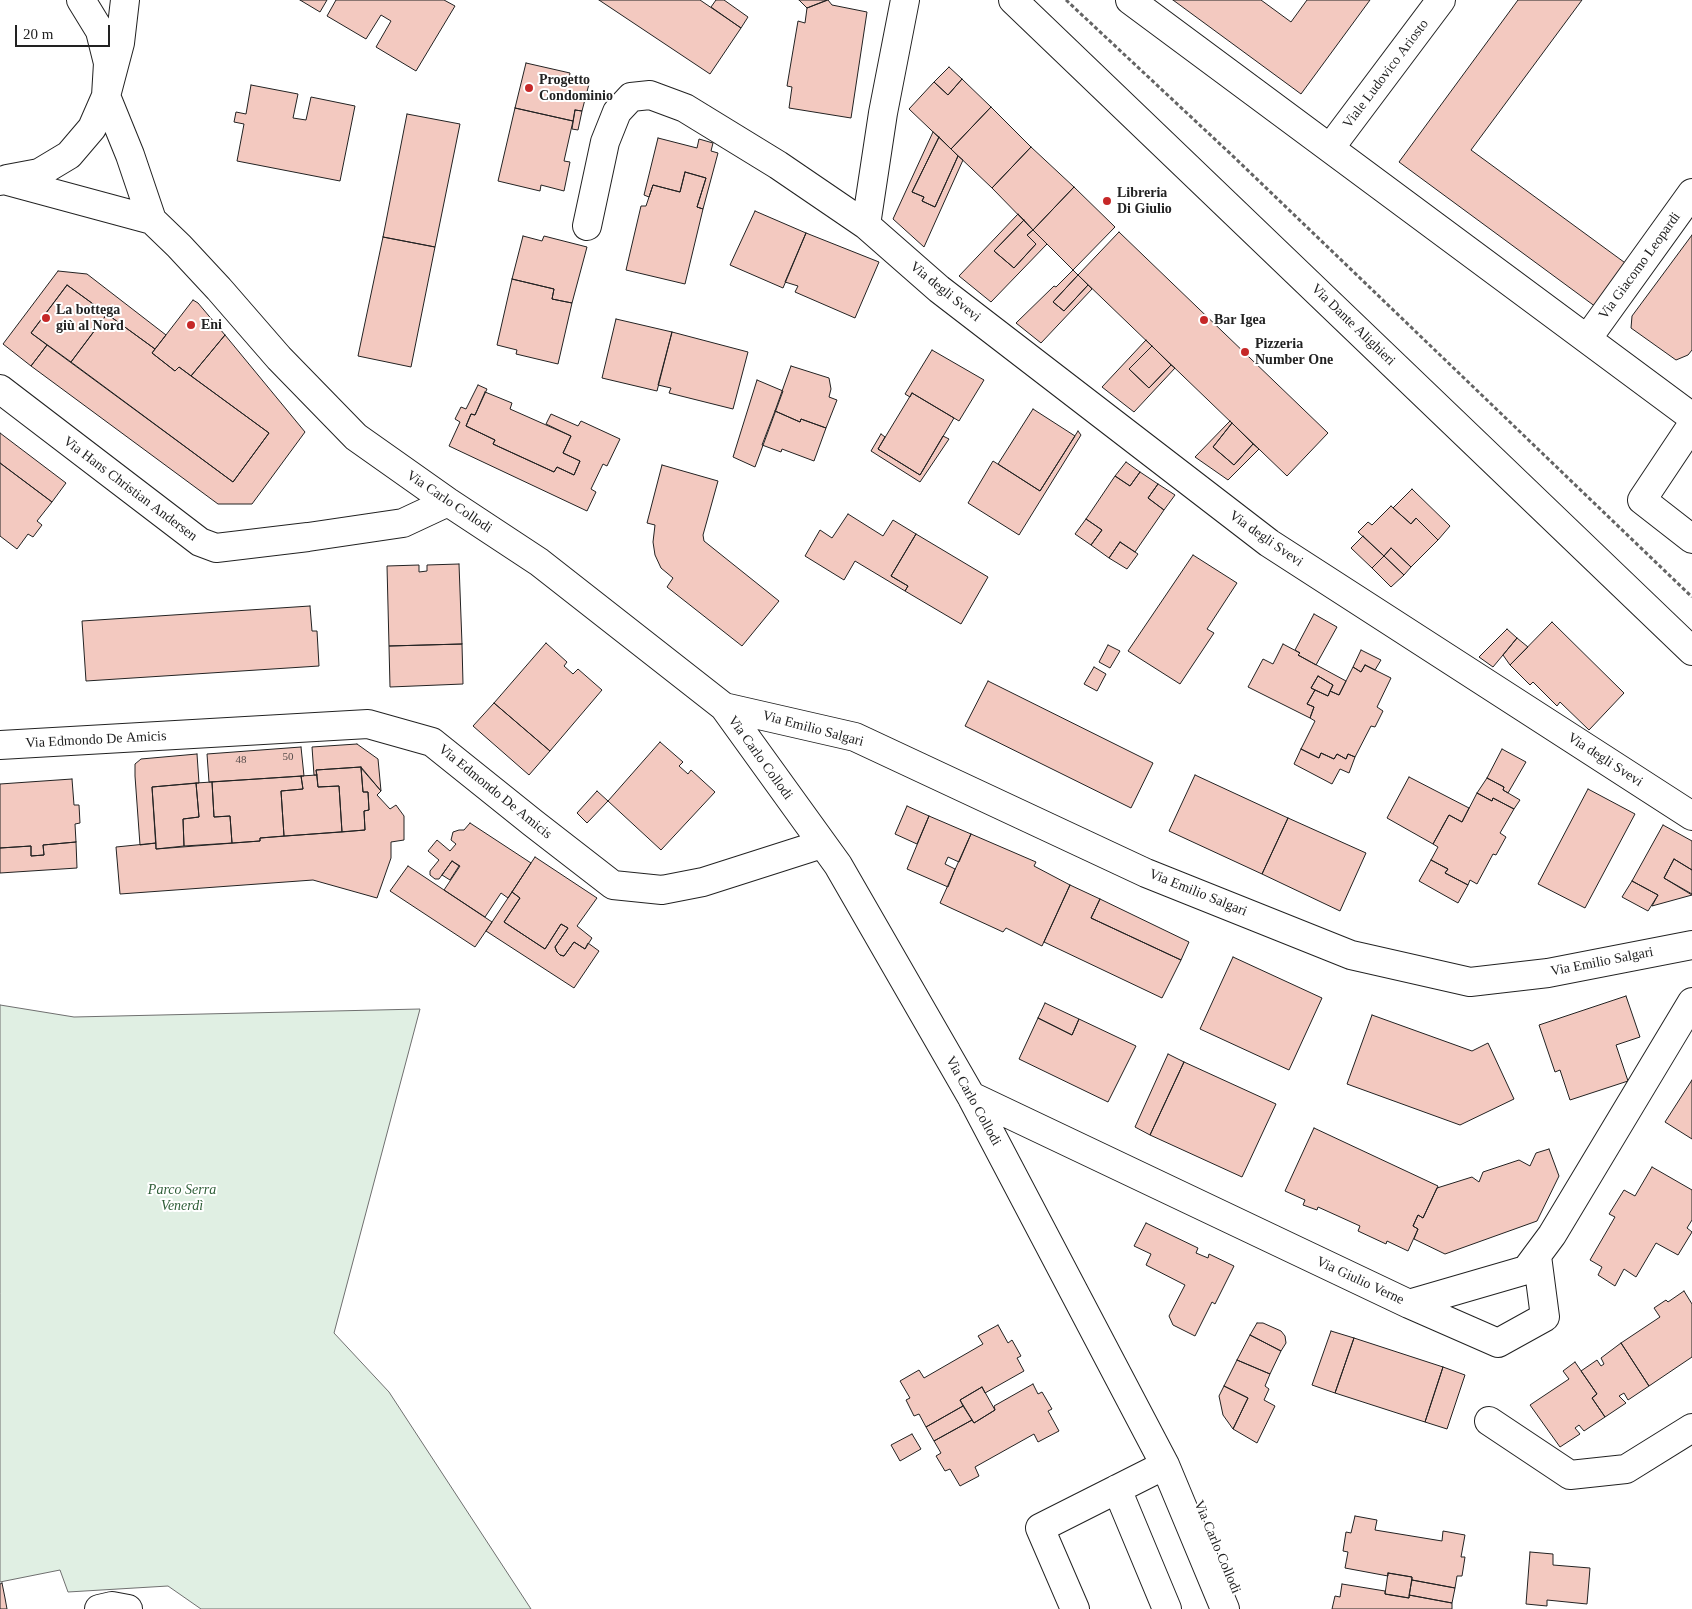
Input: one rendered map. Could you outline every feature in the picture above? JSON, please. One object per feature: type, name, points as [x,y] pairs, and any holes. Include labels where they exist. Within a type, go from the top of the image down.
[{"type":"street","points":[[81,0],[100,31],[108,63],[106,96],[130,155],[152,220]]},
{"type":"street","points":[[1,180],[39,173],[69,155],[92,128],[106,96],[120,43],[125,0]]},
{"type":"street","points":[[866,225],[883,113],[905,0]]},
{"type":"street","name":"Via Dante Alighieri","points":[[1013,0],[1692,651]]},
{"type":"street","points":[[1130,0],[1692,417]]},
{"type":"street","name":"Viale Ludovico Ariosto","points":[[1330,148],[1441,0]]},
{"type":"street","name":"Via degli Svevi","points":[[586,226],[605,142],[617,112],[631,97],[650,95],[685,108],[778,165],[866,225],[939,289],[1269,543],[1692,816]]},
{"type":"street","points":[[1,180],[152,220]]},
{"type":"street","name":"Via Giacomo Leopardi","points":[[1587,339],[1692,193]]},
{"type":"street","name":"Via Carlo Collodi","points":[[152,220],[220,288],[278,358],[356,437],[448,502],[539,562],[724,707],[838,865],[971,1096],[1165,1465],[1225,1609]]},
{"type":"street","name":"Via Hans Christian Andersen","points":[[0,389],[200,542],[216,548],[403,523],[448,502]]},
{"type":"street","points":[[1692,425],[1642,500],[1692,539]]},
{"type":"street","name":"Via Emilio Salgari","points":[[724,707],[855,737],[1146,873],[1351,955],[1470,982],[1548,972],[1692,945]]},
{"type":"street","name":"Via Edmondo De Amicis","points":[[0,745],[368,724],[432,742],[613,885],[662,890],[703,882],[822,844]]},
{"type":"street","name":"Via Giulio Verne","points":[[971,1096],[1410,1304],[1526,1270],[1552,1235],[1692,1002]]},
{"type":"street","points":[[1410,1304],[1498,1343],[1545,1316],[1537,1256]]},
{"type":"street","points":[[1490,1421],[1570,1476],[1626,1469],[1692,1428]]},
{"type":"street","points":[[1075,1609],[1040,1528],[1165,1465]]},
{"type":"street","name":"Via Carlo Collodi","points":[[1165,1465],[1196,1496],[1243,1609]]},
{"type":"street","points":[[1117,1490],[1167,1609]]},
{"type":"street","points":[[99,1609],[112,1606],[128,1609]]},
{"type":"path","points":[[1066,0],[1236,159],[1692,597]]},
{"type":"green space","name":"Parco Serra Venerdì","points":[[0,1005],[74,1017],[420,1009],[334,1333],[389,1392],[531,1609],[201,1609],[168,1586],[68,1592],[60,1570],[0,1582]]},
{"type":"building","points":[[300,0],[327,0],[320,12]]},
{"type":"building","points":[[336,0],[444,0],[455,6],[416,71],[376,47],[391,21],[381,15],[366,39],[327,16]]},
{"type":"building","points":[[599,0],[700,0],[741,28],[710,74]]},
{"type":"building","points":[[716,0],[724,0],[748,17],[741,28],[711,7]]},
{"type":"building","points":[[799,0],[827,0],[807,8]]},
{"type":"building","points":[[828,0],[832,5],[867,12],[851,118],[789,108],[792,87],[787,86],[798,21],[805,23],[807,8]]},
{"type":"building","points":[[1173,0],[1261,0],[1291,22],[1307,0],[1370,0],[1301,94]]},
{"type":"building","points":[[1518,0],[1582,0],[1471,150],[1628,265],[1596,307],[1399,162]]},
{"type":"building","points":[[526,63],[570,73],[569,79],[589,84],[582,111],[575,110],[573,121],[515,108]]},
{"type":"building","points":[[949,67],[962,79],[948,95],[934,82]]},
{"type":"building","points":[[962,79],[991,107],[951,149],[909,109],[934,82],[948,95]]},
{"type":"building","points":[[251,85],[298,94],[293,118],[306,120],[311,97],[355,106],[340,181],[237,161],[244,124],[234,122],[236,112],[246,114]]},
{"type":"building","points":[[991,107],[1031,147],[992,188],[951,149]]},
{"type":"building","points":[[515,108],[573,121],[564,161],[570,162],[564,191],[541,185],[540,191],[498,181]]},
{"type":"building","points":[[575,110],[582,111],[578,130],[572,129]]},
{"type":"building","points":[[407,114],[460,124],[435,247],[383,237]]},
{"type":"building","points":[[933,132],[939,137],[912,192],[924,197],[922,201],[935,207],[958,156],[963,160],[924,247],[893,219]]},
{"type":"building","points":[[939,137],[958,156],[935,207],[922,201],[924,197],[912,192]]},
{"type":"building","points":[[658,138],[697,148],[699,139],[713,143],[711,151],[718,153],[703,209],[697,207],[706,178],[685,172],[680,192],[653,185],[649,197],[644,195]]},
{"type":"building","points":[[1031,147],[1074,187],[1033,230],[992,188]]},
{"type":"building","points":[[685,172],[706,178],[697,207],[703,209],[685,284],[626,270],[641,206],[646,206],[653,185],[680,192]]},
{"type":"building","points":[[1074,187],[1115,227],[1073,270],[1033,230]]},
{"type":"building","points":[[755,211],[806,233],[783,288],[730,265]]},
{"type":"building","points":[[1018,214],[1024,220],[994,251],[1014,268],[1036,244],[1027,235],[1033,230],[1047,244],[991,302],[959,276]]},
{"type":"building","points":[[1024,220],[1033,230],[1027,235],[1036,244],[1014,268],[994,251]]},
{"type":"building","points":[[1119,232],[1328,433],[1287,476],[1078,275]]},
{"type":"building","points":[[806,233],[879,262],[855,318],[795,292],[798,286],[785,282]]},
{"type":"building","points":[[1692,235],[1692,350],[1688,355],[1676,360],[1631,328],[1632,316]]},
{"type":"building","points":[[523,236],[542,241],[544,236],[587,247],[572,303],[552,299],[554,289],[512,279]]},
{"type":"building","points":[[383,237],[435,247],[411,367],[358,356]]},
{"type":"building","points":[[1073,270],[1078,275],[1053,302],[1064,311],[1088,285],[1092,289],[1041,343],[1016,323]]},
{"type":"building","points":[[58,271],[87,274],[166,335],[155,349],[67,285],[31,333],[47,345],[31,366],[3,344]]},
{"type":"building","points":[[1078,275],[1088,285],[1064,311],[1053,302]]},
{"type":"building","points":[[512,279],[554,289],[552,299],[572,303],[558,364],[516,354],[517,350],[497,345]]},
{"type":"building","points":[[67,285],[107,314],[71,362],[31,333]]},
{"type":"building","points":[[193,300],[198,303],[225,335],[191,376],[179,367],[175,371],[152,353]]},
{"type":"building","points":[[107,314],[155,349],[152,353],[175,371],[179,367],[269,433],[233,482],[71,362]]},
{"type":"building","points":[[616,319],[672,332],[657,391],[602,378]]},
{"type":"building","points":[[672,332],[748,352],[733,409],[669,393],[671,388],[658,385]]},
{"type":"building","points":[[225,335],[305,432],[252,504],[218,504],[31,366],[47,345],[233,482],[269,433],[191,376]]},
{"type":"building","points":[[1146,340],[1152,346],[1129,369],[1149,388],[1171,365],[1175,368],[1134,412],[1102,387]]},
{"type":"building","points":[[1152,346],[1171,365],[1149,388],[1129,369]]},
{"type":"building","points":[[932,350],[984,380],[959,421],[912,393],[910,397],[905,394]]},
{"type":"building","points":[[791,366],[829,378],[831,389],[829,397],[837,400],[826,428],[801,419],[800,422],[775,411]]},
{"type":"building","points":[[757,380],[783,391],[755,467],[733,457]]},
{"type":"building","points":[[478,385],[487,389],[475,415],[471,414],[466,426],[495,440],[493,444],[554,472],[557,467],[574,475],[580,461],[563,453],[571,436],[546,424],[551,414],[578,426],[581,421],[620,439],[607,466],[603,464],[591,489],[596,492],[587,511],[449,446],[460,422],[455,419],[461,407],[466,409]]},
{"type":"building","points":[[485,392],[512,403],[510,409],[571,436],[563,453],[580,461],[574,475],[557,467],[554,472],[493,444],[495,440],[466,426],[471,414],[475,415]]},
{"type":"building","points":[[912,393],[954,418],[920,475],[878,449]]},
{"type":"building","points":[[1033,409],[1075,436],[1040,491],[998,464]]},
{"type":"building","points":[[775,411],[800,422],[801,419],[826,428],[814,461],[782,449],[781,452],[762,445]]},
{"type":"building","points":[[1230,421],[1232,423],[1213,447],[1234,465],[1253,444],[1259,449],[1228,480],[1195,457]]},
{"type":"building","points":[[1232,423],[1253,444],[1234,465],[1213,447]]},
{"type":"building","points":[[1078,431],[1081,435],[1019,535],[968,503],[993,461],[1040,491]]},
{"type":"building","points":[[0,433],[66,483],[52,502],[0,463]]},
{"type":"building","points":[[881,434],[885,437],[878,449],[920,475],[943,436],[949,439],[920,482],[871,451]]},
{"type":"building","points":[[1126,462],[1140,472],[1130,486],[1115,476]]},
{"type":"building","points":[[0,463],[52,502],[37,521],[42,525],[33,537],[28,534],[17,549],[0,536]]},
{"type":"building","points":[[662,465],[718,481],[703,535],[704,541],[779,601],[742,646],[667,587],[673,578],[661,568],[655,555],[653,542],[655,525],[647,523]]},
{"type":"building","points":[[1140,472],[1158,484],[1148,498],[1164,510],[1135,552],[1120,542],[1109,558],[1091,545],[1102,530],[1086,519],[1115,476],[1130,486]]},
{"type":"building","points":[[1158,484],[1175,495],[1164,510],[1148,498]]},
{"type":"building","points":[[1412,489],[1450,526],[1438,540],[1416,518],[1411,524],[1393,508]]},
{"type":"building","points":[[1391,506],[1411,524],[1416,518],[1438,540],[1411,567],[1391,548],[1384,556],[1358,532],[1368,522],[1372,525]]},
{"type":"building","points":[[848,514],[883,536],[893,520],[916,534],[891,576],[908,586],[905,591],[855,561],[844,580],[805,556],[820,530],[832,538]]},
{"type":"building","points":[[1086,519],[1102,530],[1091,545],[1075,534]]},
{"type":"building","points":[[916,534],[988,577],[961,624],[905,591],[908,586],[891,576]]},
{"type":"building","points":[[1363,536],[1384,556],[1372,568],[1351,548]]},
{"type":"building","points":[[1120,542],[1138,554],[1127,569],[1109,558]]},
{"type":"building","points":[[1391,548],[1411,567],[1404,575],[1384,556]]},
{"type":"building","points":[[1193,555],[1237,583],[1207,629],[1214,633],[1180,684],[1128,651]]},
{"type":"building","points":[[1384,556],[1404,575],[1391,587],[1372,568]]},
{"type":"building","points":[[459,564],[462,644],[389,646],[387,566],[419,565],[419,572],[427,571],[427,565]]},
{"type":"building","points":[[310,606],[312,631],[317,631],[319,666],[86,681],[82,621]]},
{"type":"building","points":[[1314,614],[1337,627],[1316,665],[1298,655],[1300,653],[1295,650]]},
{"type":"building","points":[[1552,622],[1624,693],[1589,730],[1560,702],[1557,706],[1533,682],[1530,685],[1510,665]]},
{"type":"building","points":[[1507,629],[1517,638],[1493,667],[1479,657]]},
{"type":"building","points":[[1517,638],[1528,647],[1510,665],[1503,655]]},
{"type":"building","points":[[546,643],[567,662],[564,666],[573,674],[578,669],[602,690],[550,751],[494,703]]},
{"type":"building","points":[[462,644],[463,684],[390,687],[389,646]]},
{"type":"building","points":[[1283,644],[1300,653],[1298,655],[1346,681],[1339,695],[1330,691],[1333,685],[1318,676],[1311,688],[1315,690],[1307,704],[1314,707],[1310,718],[1248,687],[1263,659],[1273,664]]},
{"type":"building","points":[[1108,645],[1120,651],[1110,668],[1099,662]]},
{"type":"building","points":[[1361,650],[1381,660],[1375,670],[1365,665],[1361,672],[1353,667]]},
{"type":"building","points":[[1365,665],[1391,678],[1377,707],[1383,711],[1375,727],[1371,726],[1355,757],[1348,754],[1346,759],[1337,754],[1334,759],[1321,753],[1319,758],[1301,749],[1315,721],[1310,718],[1314,707],[1307,704],[1315,690],[1328,696],[1330,691],[1339,695],[1353,667],[1361,672]]},
{"type":"building","points":[[1094,667],[1106,674],[1097,691],[1084,684]]},
{"type":"building","points":[[1318,676],[1333,685],[1328,696],[1311,688]]},
{"type":"building","points":[[988,681],[1153,763],[1131,808],[965,726]]},
{"type":"building","points":[[494,703],[550,751],[529,775],[473,726]]},
{"type":"building","points":[[660,742],[683,762],[679,766],[688,774],[691,770],[715,792],[661,850],[608,801]]},
{"type":"building","points":[[357,744],[378,759],[381,791],[361,767],[316,770],[317,775],[314,775],[312,747]]},
{"type":"building","points":[[301,747],[304,776],[209,782],[207,754]]},
{"type":"building","points":[[1301,749],[1319,758],[1321,753],[1334,759],[1337,754],[1346,759],[1348,754],[1355,757],[1349,773],[1340,769],[1332,784],[1294,764]]},
{"type":"building","points":[[1502,749],[1526,762],[1508,793],[1503,790],[1504,787],[1487,778]]},
{"type":"building","points":[[197,754],[199,783],[152,787],[156,843],[140,845],[135,764],[141,759]]},
{"type":"building","points":[[361,767],[363,792],[368,792],[369,810],[364,811],[365,830],[342,832],[339,786],[318,787],[316,770]]},
{"type":"building","points":[[361,768],[381,791],[377,795],[390,809],[396,805],[404,816],[404,840],[391,842],[391,858],[377,898],[313,880],[120,894],[116,847],[156,843],[156,849],[260,841],[260,838],[365,830],[364,811],[369,810],[368,792],[363,792]]},
{"type":"building","points":[[317,775],[318,787],[339,786],[342,832],[284,836],[281,791],[303,789],[301,776]]},
{"type":"building","points":[[1195,775],[1288,818],[1262,874],[1169,831]]},
{"type":"building","points":[[301,776],[303,789],[281,791],[284,836],[260,838],[260,841],[232,843],[230,816],[214,817],[212,782]]},
{"type":"building","points":[[1409,777],[1469,808],[1462,822],[1449,815],[1433,844],[1387,818]]},
{"type":"building","points":[[1487,778],[1504,787],[1503,790],[1520,800],[1514,809],[1493,798],[1492,801],[1477,793]]},
{"type":"building","points":[[72,779],[74,805],[79,805],[80,823],[75,824],[76,842],[43,845],[44,855],[31,856],[31,846],[0,848],[0,784]]},
{"type":"building","points":[[212,782],[214,817],[230,816],[232,843],[184,846],[183,819],[199,817],[196,783]]},
{"type":"building","points":[[196,783],[199,817],[183,819],[184,846],[156,849],[152,787]]},
{"type":"building","points":[[1588,789],[1635,814],[1585,908],[1538,884]]},
{"type":"building","points":[[597,791],[608,801],[587,823],[577,813]]},
{"type":"building","points":[[1477,793],[1492,801],[1493,798],[1514,809],[1500,833],[1506,837],[1496,855],[1493,854],[1477,884],[1470,880],[1468,885],[1445,873],[1448,869],[1431,860],[1438,847],[1433,844],[1449,815],[1462,822]]},
{"type":"building","points":[[907,806],[929,816],[917,844],[895,834]]},
{"type":"building","points":[[929,816],[971,834],[959,862],[948,857],[945,864],[955,869],[948,887],[907,869]]},
{"type":"building","points":[[1288,818],[1366,853],[1340,911],[1262,874]]},
{"type":"building","points":[[470,823],[531,863],[508,898],[501,893],[485,917],[444,890],[460,866],[452,861],[439,879],[435,879],[430,875],[430,871],[439,860],[428,851],[437,840],[450,851],[456,844],[451,840],[453,832],[464,830]]},
{"type":"building","points":[[1663,825],[1692,841],[1692,870],[1674,859],[1664,878],[1692,895],[1652,906],[1658,895],[1632,881]]},
{"type":"building","points":[[971,834],[1036,862],[1034,866],[1070,885],[1042,946],[1006,928],[1003,932],[940,903]]},
{"type":"building","points":[[76,842],[77,868],[0,873],[0,848],[31,846],[31,856],[44,855],[43,845]]},
{"type":"building","points":[[535,857],[597,898],[577,926],[592,938],[585,949],[574,942],[564,956],[557,952],[555,947],[568,928],[561,924],[545,949],[504,922],[520,898],[512,892]]},
{"type":"building","points":[[1674,859],[1692,870],[1692,894],[1664,878]]},
{"type":"building","points":[[1431,860],[1448,869],[1445,873],[1468,885],[1458,903],[1419,881]]},
{"type":"building","points":[[452,861],[459,866],[450,880],[442,875]]},
{"type":"building","points":[[408,866],[492,922],[475,947],[390,891]]},
{"type":"building","points":[[1632,881],[1658,895],[1648,911],[1622,897]]},
{"type":"building","points":[[1070,885],[1100,899],[1091,918],[1181,960],[1162,998],[1044,942]]},
{"type":"building","points":[[512,892],[520,898],[504,922],[545,949],[561,924],[568,928],[555,947],[560,955],[564,956],[574,942],[585,949],[588,943],[599,951],[574,988],[486,931]]},
{"type":"building","points":[[1100,899],[1189,942],[1181,960],[1091,918]]},
{"type":"building","points":[[1233,957],[1322,998],[1289,1070],[1200,1029]]},
{"type":"building","points":[[1626,996],[1640,1037],[1616,1045],[1628,1081],[1570,1100],[1560,1070],[1555,1072],[1539,1025]]},
{"type":"building","points":[[1045,1003],[1079,1019],[1072,1035],[1038,1018]]},
{"type":"building","points":[[1372,1015],[1472,1051],[1488,1043],[1514,1099],[1460,1125],[1347,1084]]},
{"type":"building","points":[[1038,1018],[1072,1035],[1079,1019],[1136,1046],[1108,1102],[1019,1059]]},
{"type":"building","points":[[1168,1054],[1184,1062],[1150,1135],[1135,1127]]},
{"type":"building","points":[[1184,1062],[1276,1104],[1242,1177],[1150,1135]]},
{"type":"building","points":[[1692,1080],[1692,1139],[1665,1122]]},
{"type":"building","points":[[1314,1128],[1438,1186],[1423,1218],[1418,1215],[1413,1226],[1418,1229],[1408,1251],[1387,1241],[1386,1244],[1358,1231],[1360,1226],[1318,1207],[1317,1210],[1303,1205],[1305,1200],[1285,1191]]},
{"type":"building","points":[[1549,1149],[1559,1176],[1537,1221],[1445,1254],[1414,1239],[1418,1229],[1413,1226],[1418,1215],[1423,1218],[1437,1188],[1472,1177],[1479,1182],[1483,1172],[1519,1160],[1530,1166],[1536,1153]]},
{"type":"building","points":[[1652,1167],[1692,1190],[1692,1220],[1687,1228],[1692,1232],[1678,1255],[1656,1243],[1636,1277],[1624,1269],[1615,1286],[1598,1275],[1602,1267],[1590,1260],[1615,1217],[1609,1214],[1624,1190],[1635,1196]]},
{"type":"building","points":[[1146,1223],[1198,1248],[1196,1253],[1208,1258],[1209,1254],[1234,1266],[1215,1304],[1212,1302],[1195,1336],[1173,1325],[1169,1316],[1185,1285],[1146,1265],[1151,1254],[1134,1246]]},
{"type":"building","points":[[1684,1291],[1692,1304],[1692,1357],[1649,1386],[1621,1343],[1660,1317],[1654,1308],[1666,1300],[1668,1302]]},
{"type":"building","points":[[1257,1323],[1263,1323],[1281,1331],[1285,1336],[1286,1343],[1281,1351],[1250,1335]]},
{"type":"building","points":[[998,1325],[1008,1343],[1012,1340],[1021,1356],[1017,1358],[1024,1371],[985,1393],[982,1387],[960,1400],[963,1406],[926,1427],[919,1414],[914,1416],[906,1400],[910,1398],[900,1381],[919,1370],[924,1378],[983,1344],[978,1336]]},
{"type":"building","points":[[1331,1331],[1354,1338],[1335,1393],[1312,1385]]},
{"type":"building","points":[[1250,1335],[1281,1351],[1270,1374],[1237,1360]]},
{"type":"building","points":[[1354,1338],[1443,1367],[1425,1422],[1335,1393]]},
{"type":"building","points":[[1621,1343],[1649,1386],[1628,1400],[1624,1393],[1619,1396],[1626,1403],[1605,1417],[1592,1398],[1597,1394],[1581,1371],[1597,1360],[1601,1366],[1604,1364],[1601,1358]]},
{"type":"building","points":[[1237,1360],[1270,1374],[1265,1386],[1269,1389],[1264,1400],[1275,1406],[1257,1443],[1233,1429],[1248,1398],[1224,1386]]},
{"type":"building","points":[[1575,1362],[1597,1394],[1592,1398],[1605,1417],[1584,1431],[1579,1425],[1575,1428],[1580,1434],[1560,1447],[1530,1405],[1569,1379],[1563,1371]]},
{"type":"building","points":[[1443,1367],[1465,1375],[1447,1429],[1425,1422]]},
{"type":"building","points":[[1033,1384],[1038,1394],[1042,1392],[1052,1409],[1048,1411],[1059,1431],[1038,1442],[1034,1434],[975,1467],[979,1476],[960,1486],[950,1469],[945,1471],[936,1456],[941,1453],[934,1441],[972,1420],[974,1423],[995,1410],[994,1406]]},
{"type":"building","points":[[1224,1386],[1248,1398],[1233,1429],[1223,1415],[1219,1396]]},
{"type":"building","points":[[982,1387],[995,1410],[974,1423],[960,1400]]},
{"type":"building","points":[[963,1406],[972,1420],[934,1441],[926,1427]]},
{"type":"building","points":[[912,1434],[921,1449],[900,1461],[891,1445]]},
{"type":"building","points":[[1355,1516],[1377,1520],[1375,1530],[1442,1541],[1443,1531],[1465,1535],[1461,1557],[1465,1557],[1462,1576],[1457,1576],[1455,1588],[1412,1580],[1412,1577],[1388,1573],[1388,1576],[1345,1568],[1348,1552],[1343,1551],[1346,1532],[1351,1533]]},
{"type":"building","points":[[1530,1552],[1553,1554],[1553,1565],[1590,1568],[1587,1604],[1547,1600],[1547,1606],[1526,1604]]},
{"type":"building","points":[[1388,1573],[1412,1577],[1409,1598],[1385,1594]]},
{"type":"building","points":[[1412,1580],[1455,1588],[1452,1603],[1409,1595]]},
{"type":"building","points":[[2,1583],[7,1609],[0,1609],[0,1584]]},
{"type":"building","points":[[1342,1584],[1385,1591],[1385,1594],[1409,1598],[1409,1595],[1452,1603],[1452,1609],[1332,1609],[1335,1596],[1340,1597]]},
{"type":"place","name":"Progetto Condominio","points":[[529,88]]},
{"type":"place","name":"Libreria Di Giulio","points":[[1107,201]]},
{"type":"place","name":"La bottega giù al Nord","points":[[46,318]]},
{"type":"place","name":"Bar Igea","points":[[1204,320]]},
{"type":"place","name":"Eni","points":[[191,325]]},
{"type":"place","name":"Pizzeria Number One","points":[[1245,352]]}]
